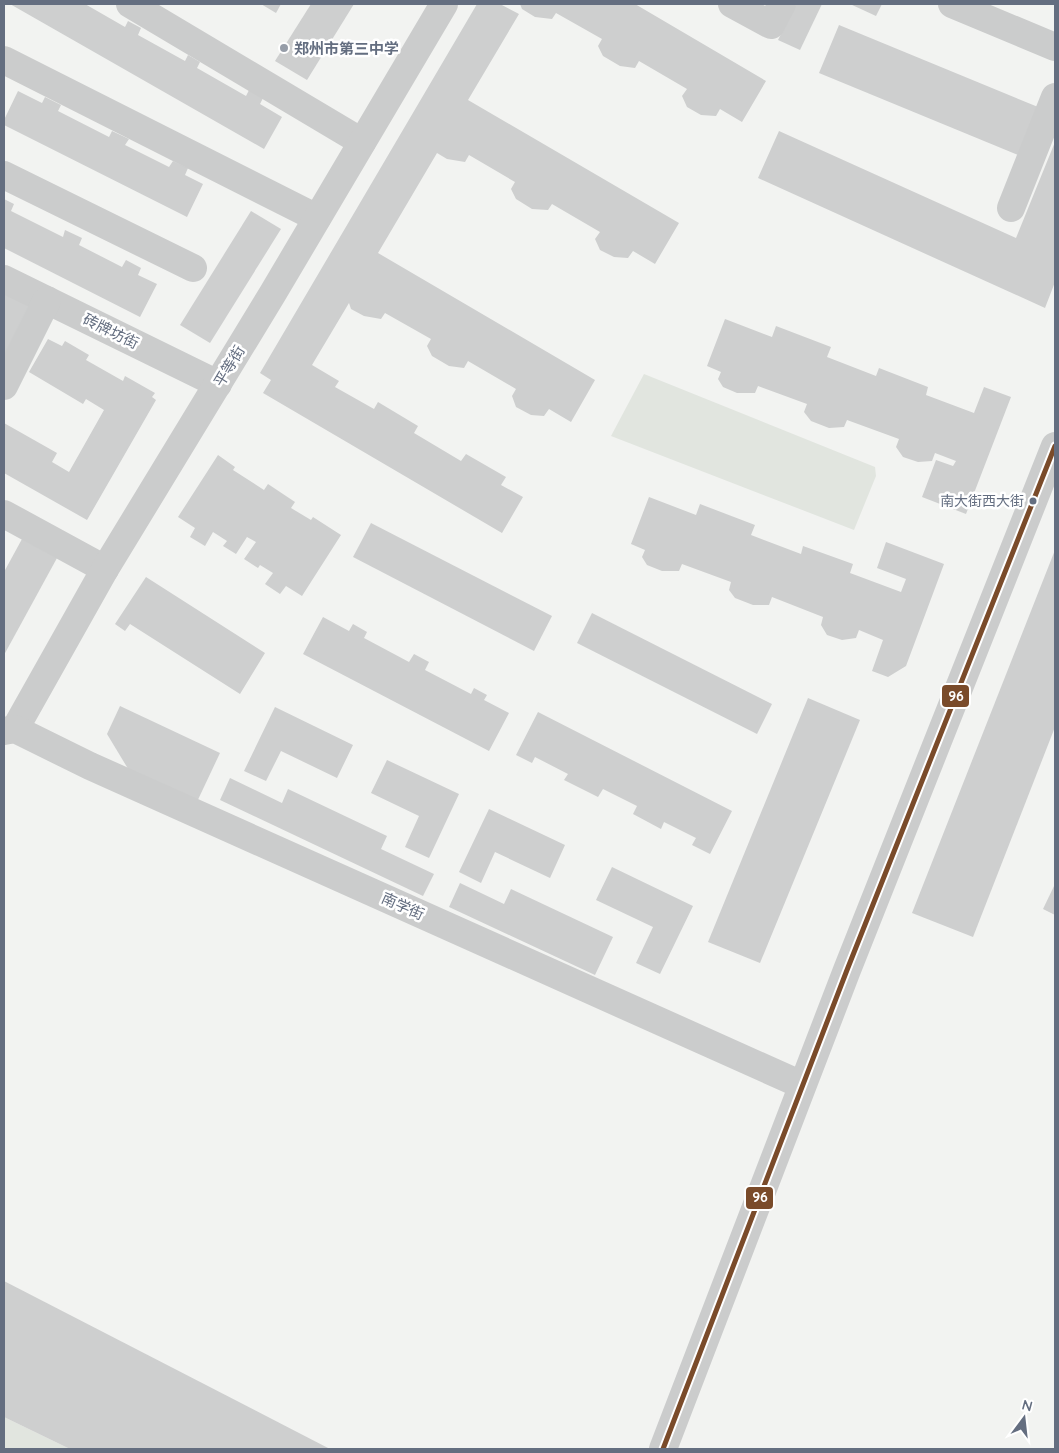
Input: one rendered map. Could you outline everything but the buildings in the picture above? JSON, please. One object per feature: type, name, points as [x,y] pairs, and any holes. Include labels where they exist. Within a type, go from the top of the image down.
[{"type":"street","points":[[130,4],[362,142]]},
{"type":"street","name":"平等街","points":[[9,730],[318,218],[444,4]]},
{"type":"street","points":[[732,4],[771,25],[782,4]]},
{"type":"street","points":[[952,4],[1055,48]]},
{"type":"street","points":[[4,60],[318,218]]},
{"type":"street","points":[[1011,208],[1055,96]]},
{"type":"street","points":[[4,175],[193,268]]},
{"type":"street","name":"砖牌坊街","points":[[4,279],[218,384]]},
{"type":"street","points":[[4,386],[47,300]]},
{"type":"street","points":[[663,1449],[846,970],[1055,446]]},
{"type":"street","points":[[8,525],[105,569]]},
{"type":"street","name":"南学街","points":[[9,730],[802,1085]]},
{"type":"shaded area","points":[[644,374],[875,467],[876,476],[854,530],[611,436]]},
{"type":"shaded area","points":[[4,1417],[70,1449],[4,1449]]},
{"type":"transit line","name":"96","points":[[663,1449],[847,970],[1055,446]]},
{"type":"place","name":"郑州市第三中学","points":[[284,48]]},
{"type":"place","name":"南大街西大街","points":[[1033,501]]}]
